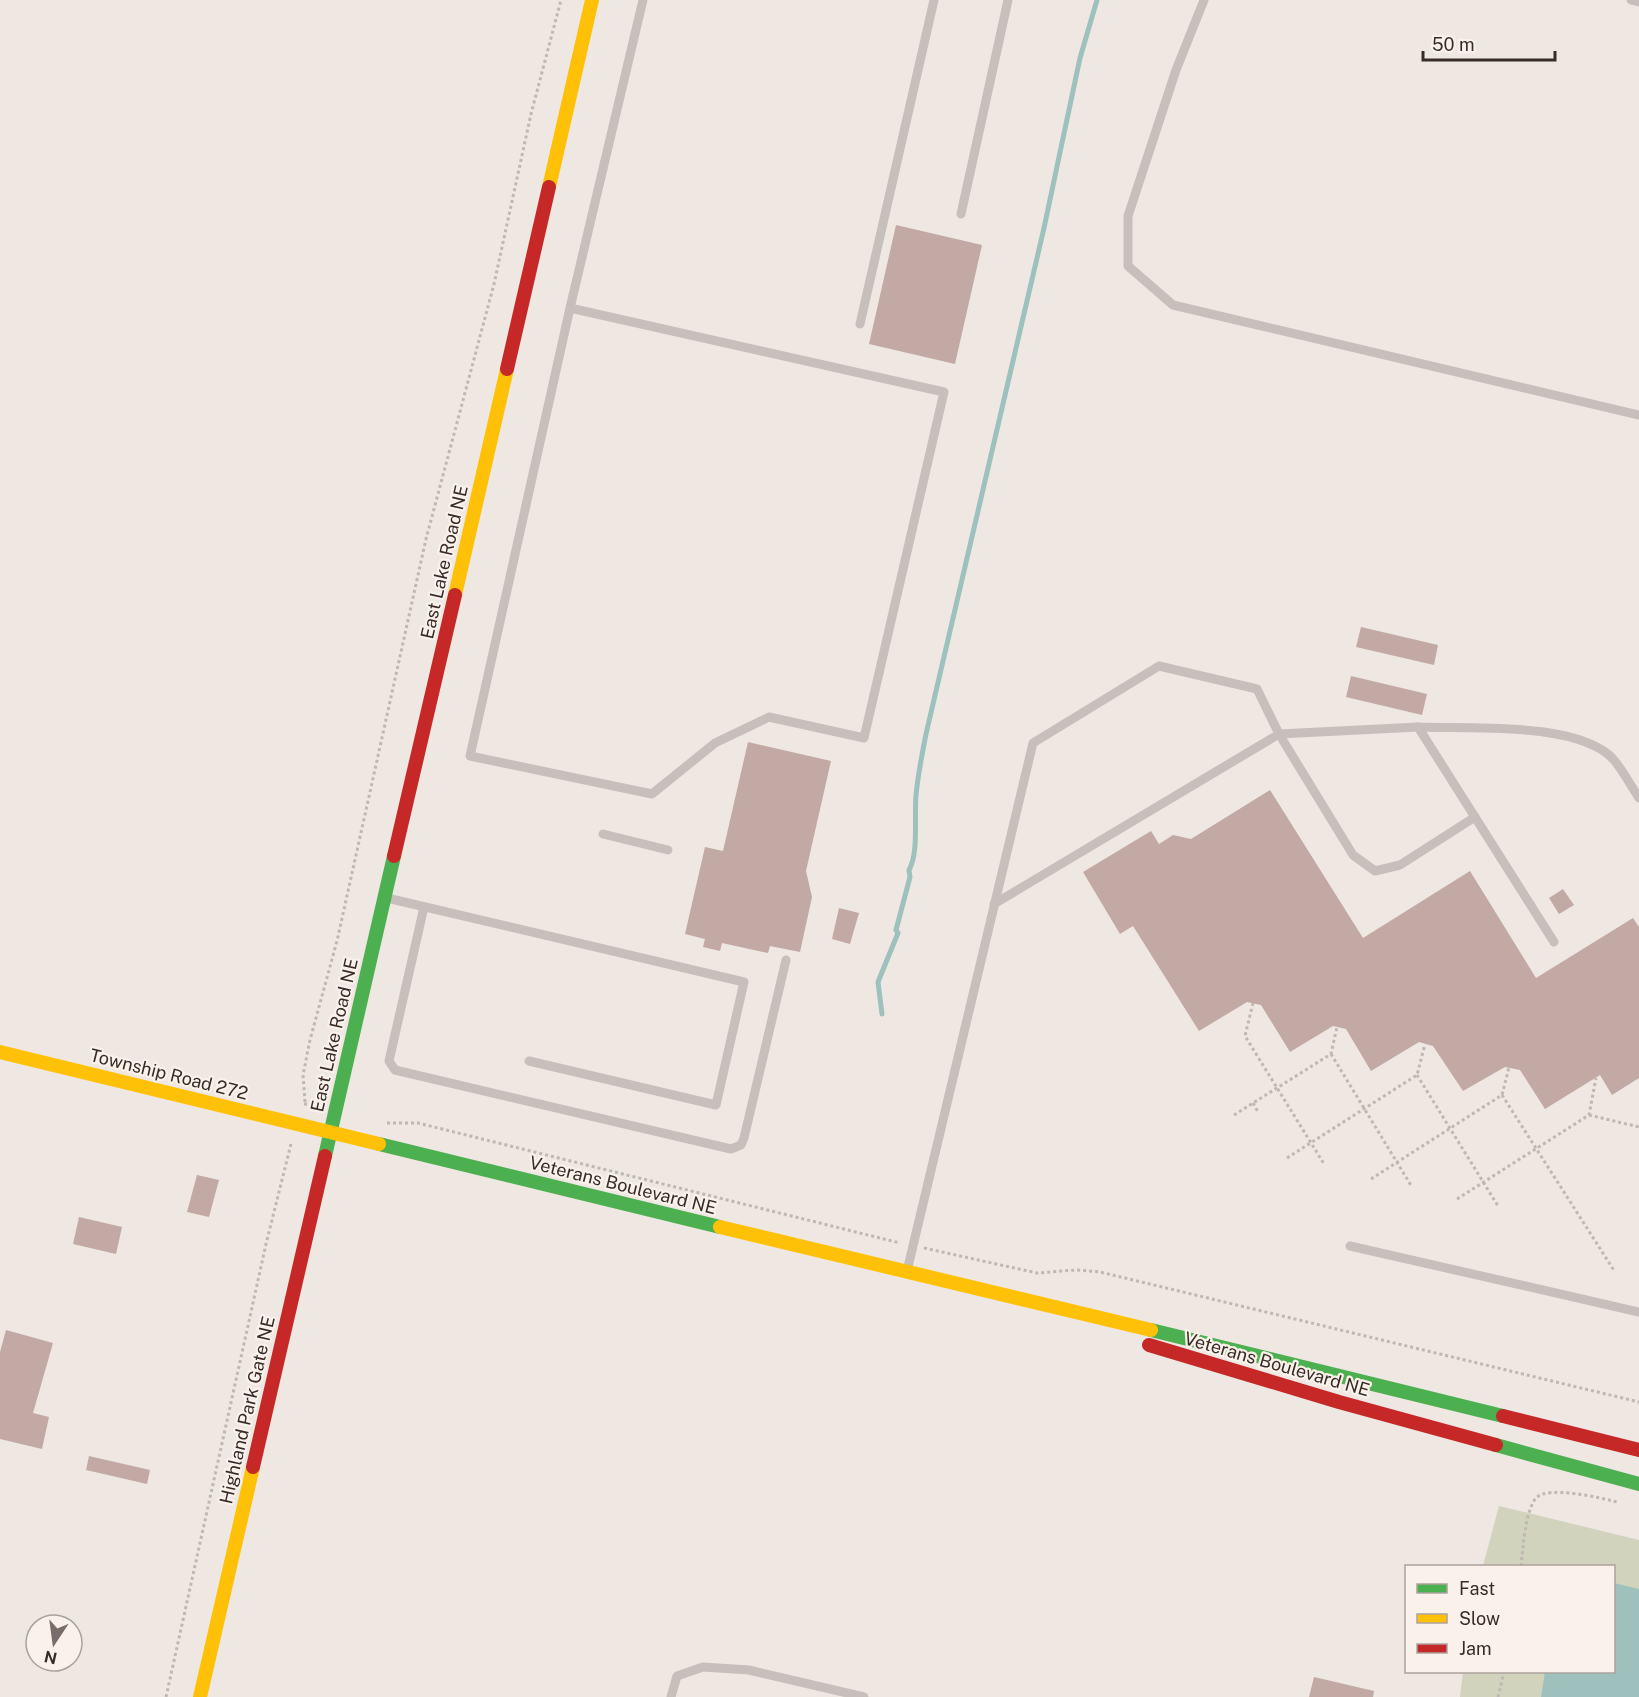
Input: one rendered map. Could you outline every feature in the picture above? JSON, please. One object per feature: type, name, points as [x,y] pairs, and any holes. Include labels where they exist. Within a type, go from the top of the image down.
[{"type":"main road","name":"East Lake Road NE","points":[[330,1132],[592,0]]},
{"type":"main road","name":"Township Road 272","points":[[0,1052],[330,1132]]},
{"type":"main road","name":"Veterans Boulevard NE","points":[[330,1132],[907,1274],[1220,1346],[1639,1450]]},
{"type":"main road","name":"Highland Park Gate NE","points":[[200,1697],[330,1132]]},
{"type":"main road","name":"Veterans Boulevard NE","points":[[907,1274],[1339,1402],[1639,1484]]},
{"type":"lane","points":[[570,308],[944,392],[864,738],[769,717],[715,743],[652,794],[470,756],[570,308],[643,0]]},
{"type":"lane","points":[[860,324],[934,0]]},
{"type":"lane","points":[[961,214],[1008,0]]},
{"type":"lane","points":[[1204,0],[1176,70],[1128,216],[1128,266],[1173,305],[1639,415]]},
{"type":"lane","points":[[1631,0],[1639,2]]},
{"type":"lane","points":[[907,1274],[1033,743],[1159,666],[1257,689],[1280,734],[1353,855],[1375,871],[1400,865],[1475,817]]},
{"type":"lane","points":[[1418,727],[1554,942]]},
{"type":"lane","points":[[994,904],[1280,734],[1418,727],[1542,731],[1581,739],[1613,758],[1639,798]]},
{"type":"lane","points":[[603,834],[668,850]]},
{"type":"lane","points":[[384,898],[744,982],[716,1105],[529,1061]]},
{"type":"lane","points":[[424,907],[388,1061],[395,1070],[731,1149],[741,1145],[744,1138],[786,960]]},
{"type":"lane","points":[[1350,1245],[1639,1312]]},
{"type":"lane","points":[[671,1697],[677,1676],[703,1667],[749,1670],[864,1697]]},
{"type":"path","points":[[305,1102],[303,1075],[310,1040],[337,941],[426,539],[494,284],[531,114],[561,0]]},
{"type":"path","points":[[1253,1003],[1245,1036],[1324,1164]]},
{"type":"path","points":[[1337,1027],[1331,1054],[1412,1187]]},
{"type":"path","points":[[1287,1158],[1417,1076],[1425,1044]]},
{"type":"path","points":[[1234,1115],[1331,1054]]},
{"type":"path","points":[[1371,1179],[1502,1095],[1509,1067]]},
{"type":"path","points":[[1417,1076],[1497,1206]]},
{"type":"path","points":[[1457,1199],[1588,1115],[1596,1078]]},
{"type":"path","points":[[1502,1095],[1615,1272]]},
{"type":"path","points":[[1253,1103],[1258,1112]]},
{"type":"path","points":[[1588,1115],[1639,1127]]},
{"type":"path","points":[[384,1122],[418,1123],[913,1246],[1037,1273],[1076,1270],[1100,1272],[1639,1402]]},
{"type":"path","points":[[166,1697],[286,1160]]},
{"type":"path","points":[[1521,1565],[1529,1514],[1536,1498],[1545,1493],[1556,1493],[1588,1495],[1618,1502]]},
{"type":"path","points":[[1498,1697],[1504,1673]]},
{"type":"green space","points":[[1499,1506],[1639,1540],[1639,1697],[1460,1697],[1463,1673],[1615,1673],[1615,1565],[1483,1565]]},
{"type":"water","points":[[1615,1583],[1639,1589],[1639,1697],[1541,1697],[1545,1673],[1615,1673]]},
{"type":"building","points":[[896,225],[982,245],[955,364],[869,344]]},
{"type":"building","points":[[1361,627],[1438,645],[1434,665],[1356,647]]},
{"type":"building","points":[[1351,676],[1427,694],[1422,715],[1346,697]]},
{"type":"building","points":[[748,742],[831,761],[806,871],[812,897],[800,952],[770,946],[768,953],[722,943],[720,951],[703,947],[705,939],[685,934],[705,847],[723,851]]},
{"type":"building","points":[[1270,790],[1363,938],[1470,871],[1536,978],[1633,918],[1639,927],[1639,1078],[1612,1095],[1600,1075],[1545,1109],[1520,1070],[1505,1067],[1463,1091],[1433,1046],[1419,1042],[1371,1071],[1346,1029],[1333,1026],[1290,1052],[1261,1005],[1247,1002],[1199,1031],[1133,926],[1120,934],[1083,872],[1151,831],[1159,844],[1173,835],[1191,839]]},
{"type":"building","points":[[1563,889],[1574,905],[1559,914],[1549,898]]},
{"type":"building","points":[[839,908],[859,913],[850,944],[832,939]]},
{"type":"building","points":[[197,1175],[219,1180],[209,1217],[187,1212]]},
{"type":"building","points":[[79,1217],[122,1227],[116,1254],[73,1244]]},
{"type":"building","points":[[6,1330],[53,1343],[33,1413],[49,1417],[42,1449],[0,1439],[0,1352]]},
{"type":"building","points":[[89,1456],[150,1470],[147,1484],[86,1470]]},
{"type":"building","points":[[1314,1677],[1374,1691],[1373,1697],[1309,1697]]},
{"type":"waterway","points":[[882,1014],[878,982],[898,933],[896,930],[910,877],[909,870],[915,844],[917,787],[926,734],[1044,228],[1080,58],[1097,0]]},
{"type":"traffic: fast","points":[[325,1156],[394,856]]},
{"type":"traffic: fast","points":[[379,1144],[720,1227]]},
{"type":"traffic: fast","points":[[1151,1330],[1503,1416]]},
{"type":"traffic: fast","points":[[1496,1445],[1639,1484]]},
{"type":"traffic: slow","points":[[549,187],[592,0]]},
{"type":"traffic: slow","points":[[455,595],[507,369]]},
{"type":"traffic: slow","points":[[0,1052],[379,1144]]},
{"type":"traffic: slow","points":[[720,1227],[1151,1330]]},
{"type":"traffic: slow","points":[[200,1697],[253,1467]]},
{"type":"traffic: jam","points":[[507,369],[549,187]]},
{"type":"traffic: jam","points":[[394,856],[455,595]]},
{"type":"traffic: jam","points":[[253,1467],[325,1156]]},
{"type":"traffic: jam","points":[[1149,1345],[1339,1402],[1496,1445]]},
{"type":"traffic: jam","points":[[1503,1416],[1639,1450]]}]
